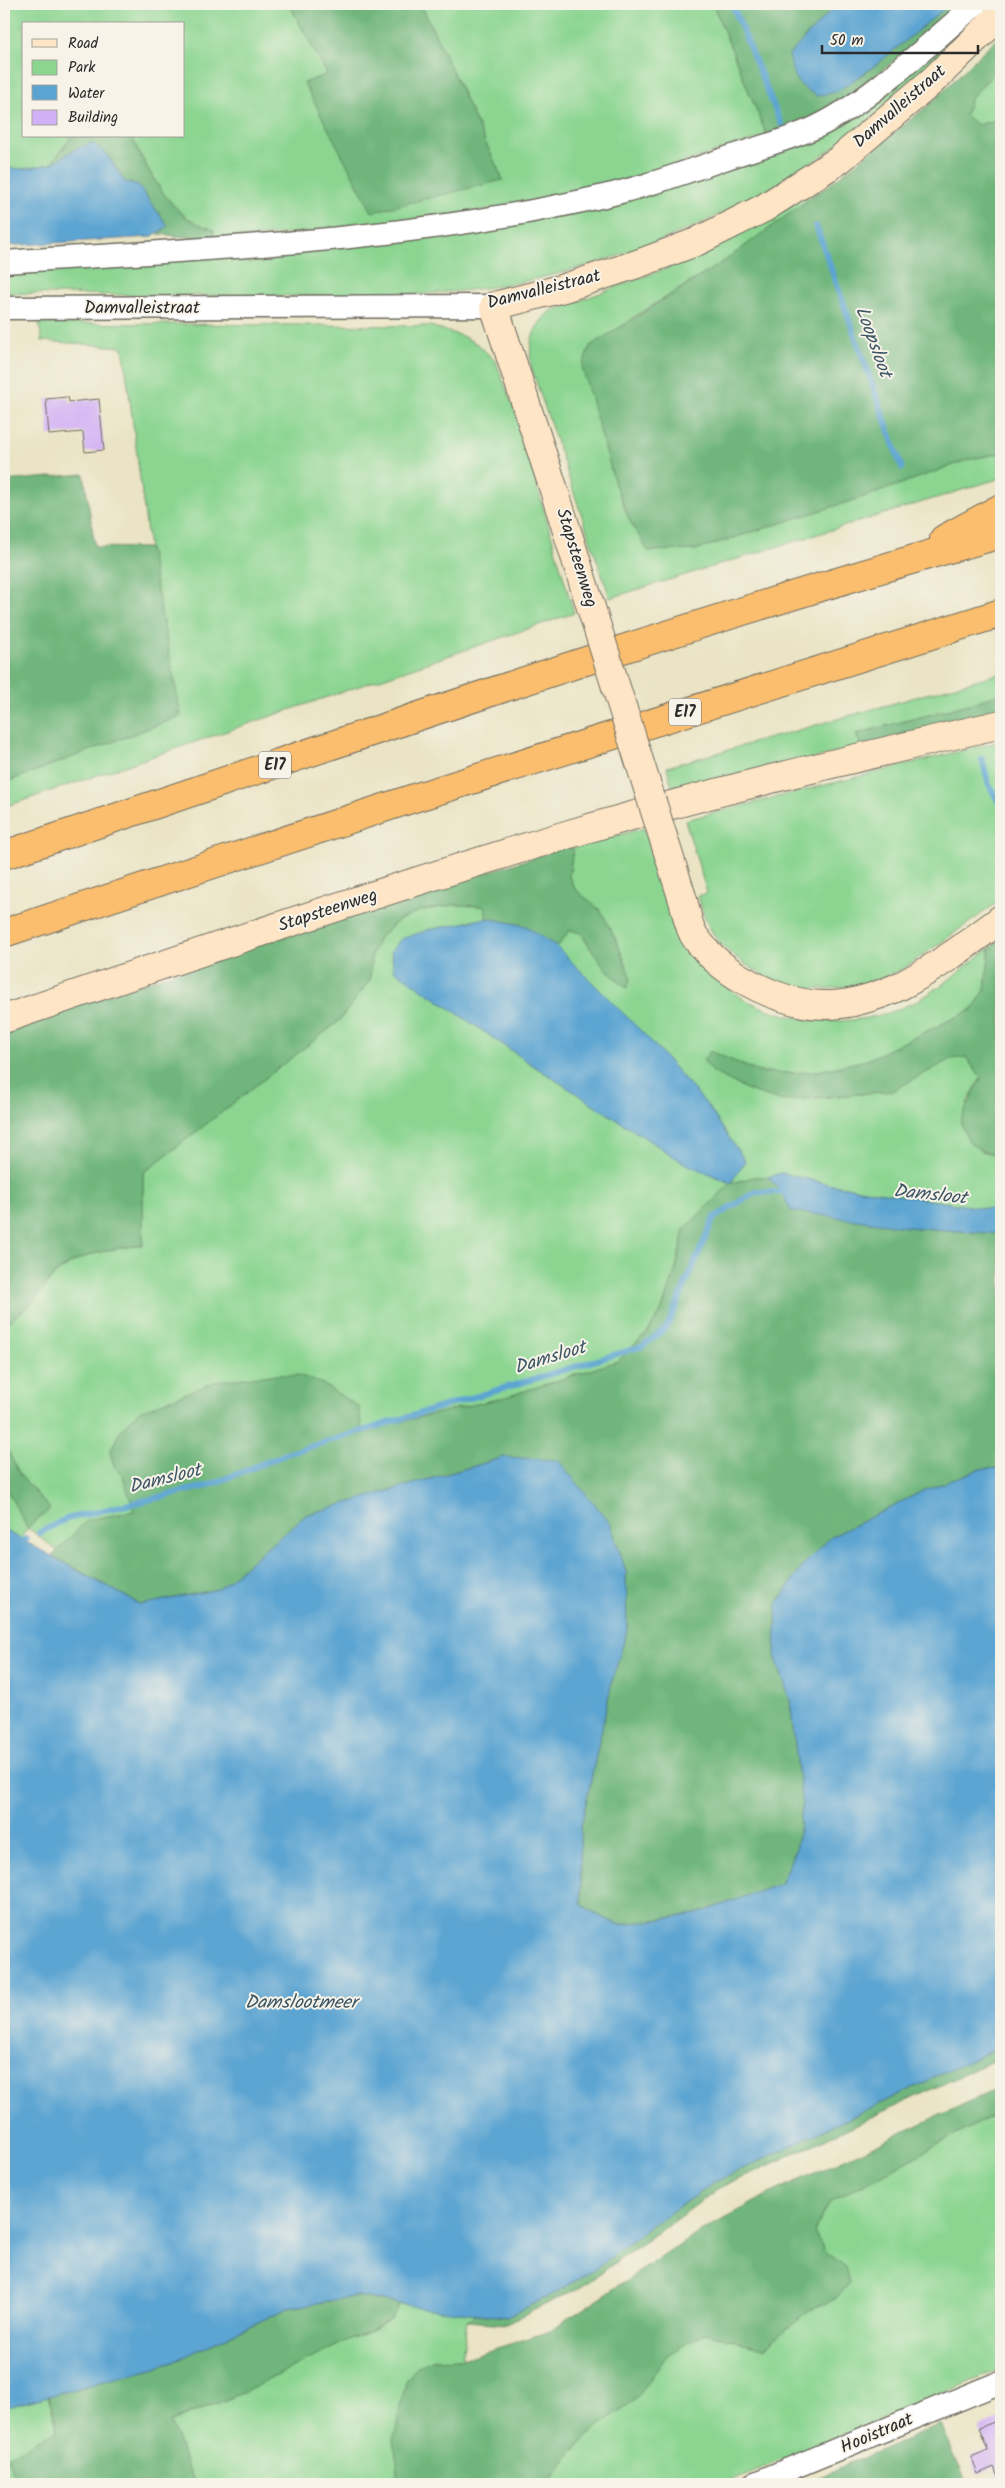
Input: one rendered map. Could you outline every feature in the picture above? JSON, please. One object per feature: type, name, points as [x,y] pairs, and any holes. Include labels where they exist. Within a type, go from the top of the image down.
[{"type":"highway","points":[[908,560],[1001,508]]},
{"type":"highway","name":"E17","points":[[4,855],[546,674],[908,560],[1001,534]]},
{"type":"highway","name":"E17","points":[[4,933],[411,799],[1001,613]]},
{"type":"highway","points":[[959,626],[1001,620]]},
{"type":"street","name":"Damvalleistraat","points":[[4,262],[369,236],[522,214],[602,197],[671,177],[812,129],[843,111],[876,88],[976,4]]},
{"type":"street","name":"Damvalleistraat","points":[[4,308],[494,306],[564,288],[696,242],[764,208],[839,160],[931,82],[1001,14]]},
{"type":"street","name":"Stapsteenweg","points":[[494,306],[556,493],[694,936],[720,965],[755,987],[799,1002],[841,1004],[898,987],[948,957],[1001,919]]},
{"type":"street","name":"Stapsteenweg","points":[[4,1019],[199,952],[567,835],[806,770],[1001,724]]},
{"type":"street","name":"Hooistraat","points":[[753,2484],[1001,2382]]},
{"type":"green space","points":[[4,4],[289,4],[328,74],[304,83],[503,180],[421,4],[713,4],[767,136],[577,196],[377,227],[213,240],[214,230],[192,221],[172,204],[164,194],[149,171],[132,138],[185,138],[185,22],[22,22],[22,138],[70,138],[51,164],[24,169],[4,168]]},
{"type":"green space","points":[[289,4],[421,4],[503,180],[372,212],[304,83],[327,74]]},
{"type":"green space","points":[[713,4],[821,4],[829,13],[803,39],[876,65],[950,4],[967,4],[824,116],[767,136]]},
{"type":"green space","points":[[984,4],[990,4],[993,7],[898,97],[836,146],[762,193],[723,213],[642,248],[600,262],[516,283],[427,294],[245,296],[4,293],[4,268],[369,243],[814,133]]},
{"type":"green space","points":[[1001,34],[1001,65],[971,98],[965,115],[977,125],[993,121],[1001,111],[1001,453],[967,460],[873,494],[695,550],[648,551],[630,521],[615,484],[582,367],[590,346],[720,264],[825,188],[929,105]]},
{"type":"green space","points":[[1001,65],[1001,111],[993,121],[977,125],[965,115],[971,98]]},
{"type":"green space","points":[[70,138],[132,138],[149,171],[164,194],[172,204],[192,221],[214,230],[213,240],[158,234],[168,226],[137,184],[125,182],[106,153],[51,164]]},
{"type":"green space","points":[[825,188],[720,264],[632,318],[600,427],[615,484],[630,521],[648,550],[695,550],[873,494],[967,460],[1001,453],[1001,478],[610,598],[531,367],[530,351],[532,337],[538,325],[549,312],[689,260]]},
{"type":"green space","points":[[39,323],[430,326],[462,336],[479,345],[496,362],[515,411],[574,613],[4,807],[4,783],[181,716],[149,548],[123,347],[42,341]]},
{"type":"green space","points":[[84,474],[95,547],[149,548],[181,716],[4,783],[4,481]]},
{"type":"green space","points":[[1001,673],[1001,693],[973,703],[856,734],[861,746],[674,795],[667,767]]},
{"type":"green space","points":[[1001,693],[1001,713],[861,746],[856,734],[973,703]]},
{"type":"green space","points":[[1001,741],[1001,900],[911,963],[898,971],[862,984],[825,989],[806,988],[770,978],[753,969],[732,954],[717,939],[706,920],[698,896],[707,893],[685,820]]},
{"type":"green space","points":[[644,828],[672,915],[691,953],[710,973],[738,995],[780,1013],[822,1021],[844,1021],[886,1013],[917,1001],[950,979],[990,948],[985,990],[973,1009],[867,1060],[818,1071],[792,1073],[759,1072],[710,1051],[713,1072],[748,1090],[783,1101],[892,1091],[951,1058],[966,1057],[981,1078],[967,1103],[980,1151],[1001,1156],[1001,1211],[832,1185],[782,1173],[731,1183],[710,1204],[680,1249],[676,1269],[661,1312],[647,1333],[618,1361],[506,1397],[361,1431],[138,1412],[121,1430],[110,1451],[114,1466],[123,1476],[134,1511],[87,1520],[58,1551],[28,1528],[21,1539],[4,1530],[4,1484],[27,1527],[50,1509],[20,1475],[4,1443],[4,1325],[31,1303],[53,1277],[73,1262],[84,1257],[119,1248],[143,1245],[143,1173],[339,1021],[370,980],[371,957],[379,938],[399,920],[420,911],[453,905],[485,906],[487,918],[428,930],[394,970],[534,1066],[684,1163],[730,1183],[745,1161],[707,1105],[650,1040],[557,947],[570,930],[581,933],[590,948],[617,980],[627,965],[601,911],[575,889],[569,877],[573,848]]},
{"type":"green space","points":[[567,847],[573,848],[569,877],[575,889],[601,911],[616,940],[631,978],[627,988],[601,963],[581,933],[570,930],[557,947],[526,926],[487,918],[484,906],[453,905],[420,911],[399,920],[379,938],[371,957],[370,980],[339,1021],[143,1173],[143,1245],[95,1253],[73,1262],[53,1276],[31,1303],[4,1325],[4,1029],[319,925]]},
{"type":"green space","points":[[1001,939],[1001,1156],[974,1146],[967,1137],[960,1121],[981,1078],[966,1057],[951,1059],[892,1091],[783,1101],[748,1090],[713,1072],[703,1060],[710,1051],[759,1072],[792,1073],[818,1071],[867,1060],[973,1009],[985,990],[990,948]]},
{"type":"green space","points":[[754,1177],[768,1177],[781,1191],[906,1227],[1001,1234],[1001,1468],[980,1469],[923,1491],[831,1537],[804,1564],[777,1604],[775,1655],[790,1700],[802,1807],[797,1846],[780,1884],[696,1914],[620,1925],[599,1916],[581,1904],[580,1831],[612,1681],[627,1631],[626,1572],[610,1523],[505,1457],[306,1515],[218,1589],[141,1605],[52,1556],[87,1520],[134,1511],[123,1476],[114,1466],[110,1451],[121,1430],[138,1412],[217,1381],[270,1375],[298,1375],[323,1384],[359,1407],[362,1431],[506,1397],[618,1361],[647,1333],[661,1312],[676,1269],[684,1229],[731,1183]]},
{"type":"green space","points":[[4,1443],[20,1475],[50,1509],[27,1528],[4,1484]]},
{"type":"green space","points":[[1001,2046],[1001,2057],[720,2188],[581,2287],[506,2324],[467,2321],[476,2314],[507,2317],[553,2294],[597,2268],[649,2227],[715,2182]]},
{"type":"green space","points":[[1001,2087],[1001,2111],[830,2202],[814,2232],[825,2251],[846,2267],[850,2283],[837,2297],[809,2310],[764,2348],[705,2333],[667,2355],[637,2398],[599,2426],[571,2453],[549,2484],[398,2484],[394,2438],[406,2381],[416,2367],[432,2360],[462,2359],[548,2332],[695,2235],[767,2195]]},
{"type":"green space","points":[[1001,2111],[1001,2369],[723,2484],[549,2484],[571,2453],[599,2426],[637,2398],[667,2355],[705,2333],[764,2348],[809,2310],[837,2297],[846,2267],[825,2251],[814,2232],[830,2202]]},
{"type":"green space","points":[[357,2296],[399,2304],[391,2319],[373,2330],[350,2339],[245,2392],[170,2422],[194,2484],[16,2484],[7,2456],[58,2430],[48,2396],[171,2363],[288,2308]]},
{"type":"green space","points":[[399,2304],[476,2314],[467,2321],[462,2359],[432,2360],[400,2484],[194,2484],[170,2423],[245,2392],[350,2339],[373,2330],[391,2319]]},
{"type":"green space","points":[[48,2396],[58,2430],[8,2456],[16,2484],[4,2484],[4,2408]]},
{"type":"green space","points":[[941,2424],[967,2484],[816,2484],[814,2479]]},
{"type":"water","points":[[837,4],[950,4],[876,65],[836,92],[817,96],[804,88],[797,80],[792,70],[789,55]]},
{"type":"water","points":[[92,143],[106,153],[125,182],[137,184],[168,226],[151,237],[4,246],[4,168],[24,169],[51,164],[75,149]]},
{"type":"water","points":[[487,918],[526,926],[557,947],[650,1040],[707,1105],[745,1161],[731,1183],[684,1163],[534,1066],[394,970],[391,951],[401,939],[428,930]]},
{"type":"water","points":[[782,1173],[832,1185],[1001,1211],[1001,1234],[906,1227],[791,1211],[781,1191],[768,1177]]},
{"type":"water","name":"Damslootmeer","points":[[505,1457],[558,1460],[610,1523],[626,1572],[627,1631],[612,1681],[580,1831],[581,1904],[599,1916],[620,1925],[696,1914],[780,1884],[797,1846],[802,1807],[790,1700],[775,1655],[777,1604],[804,1564],[831,1537],[923,1491],[980,1469],[1001,1468],[1001,2046],[715,2182],[649,2227],[597,2268],[553,2294],[507,2317],[421,2308],[357,2296],[288,2308],[171,2363],[4,2408],[4,1530],[141,1605],[218,1589],[306,1515]]},
{"type":"building","points":[[68,397],[69,402],[99,399],[104,450],[85,452],[83,432],[49,435],[46,399]]},
{"type":"building","points":[[1001,2419],[1000,2482],[994,2467],[978,2474],[971,2457],[988,2450],[979,2428]]},
{"type":"waterway","name":"Loopsloot","points":[[732,4],[781,124]]},
{"type":"waterway","name":"Loopsloot","points":[[816,226],[902,468]]},
{"type":"waterway","name":"Loopsloot","points":[[982,759],[989,785],[1001,806]]},
{"type":"waterway","name":"Damsloot","points":[[39,1533],[66,1519],[207,1486],[289,1453],[643,1346],[667,1327],[714,1218],[755,1192],[789,1192]]},
{"type":"waterway","name":"Damsloot","points":[[985,1214],[1001,1205]]},
{"type":"waterway","name":"Damsloot","points":[[4,1548],[26,1539]]}]
